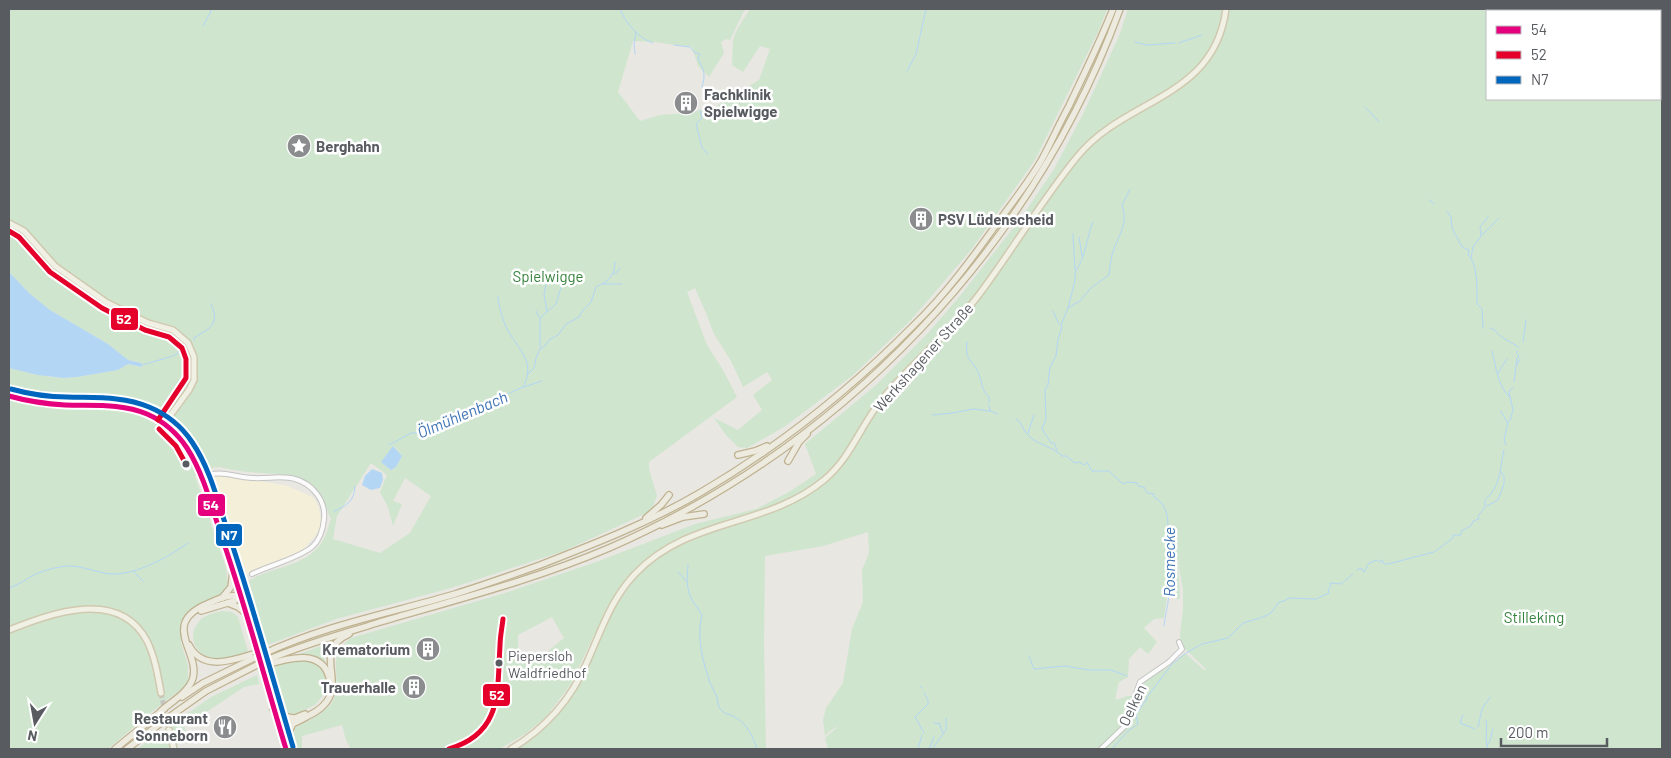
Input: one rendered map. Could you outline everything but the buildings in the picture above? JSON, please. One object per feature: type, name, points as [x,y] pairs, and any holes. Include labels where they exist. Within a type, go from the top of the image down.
[{"type":"highway","points":[[161,711],[203,683],[254,656],[309,635],[384,612],[455,594],[545,563],[603,540],[666,511],[704,490],[741,468],[786,435],[864,372],[915,325],[949,287],[981,246],[1040,161],[1086,69],[1113,9]]},
{"type":"highway","points":[[128,749],[206,691],[250,669],[313,642],[548,571],[608,548],[653,527],[701,502],[745,475],[818,423],[865,384],[917,333],[955,292],[989,249],[1047,164],[1072,118],[1120,9]]},
{"type":"highway","points":[[788,461],[799,442],[818,423]]},
{"type":"highway","points":[[738,455],[755,451],[786,435]]},
{"type":"highway","points":[[634,526],[650,515],[669,496]]},
{"type":"highway","points":[[653,527],[664,525],[683,517],[704,514]]},
{"type":"highway","points":[[233,571],[231,588],[224,600],[204,609],[194,617],[188,630],[187,638],[190,647],[201,658],[214,662],[225,662],[254,656]]},
{"type":"highway","points":[[115,749],[185,690],[193,678],[194,666],[184,638],[188,620],[198,608],[224,600],[234,601],[241,596]]},
{"type":"highway","points":[[224,600],[246,613]]},
{"type":"highway","points":[[286,748],[288,734],[293,721],[315,713],[328,702],[333,685],[330,658],[336,644],[344,637],[370,626]]},
{"type":"highway","points":[[265,663],[305,657],[320,664],[327,672],[330,687],[325,700],[314,710],[285,726],[279,726]]},
{"type":"highway","points":[[273,709],[293,721]]},
{"type":"main road","name":"Werkshagener Straße","points":[[511,749],[540,729],[565,702],[581,675],[611,606],[625,585],[646,563],[674,544],[691,536],[782,507],[807,493],[830,476],[855,444],[881,400],[977,297],[1079,153],[1102,132],[1185,83],[1203,64],[1216,44],[1224,24],[1226,9]]},
{"type":"main road","points":[[9,223],[24,231],[55,266],[106,302],[148,323],[173,330],[188,343],[194,357],[194,380],[164,424]]},
{"type":"main road","points":[[9,396],[36,403],[123,407],[144,413],[164,424],[186,447],[200,477],[233,571],[286,748]]},
{"type":"main road","points":[[9,630],[43,618],[80,609],[116,613],[136,626],[146,639],[154,658],[161,693]]},
{"type":"main road","points":[[169,730],[174,749]]},
{"type":"street","points":[[200,477],[217,472],[252,478],[295,479],[308,485],[319,496],[324,516],[322,530],[313,545],[305,551],[252,574]]},
{"type":"street","name":"Oelken","points":[[1101,749],[1124,727],[1140,682],[1176,656],[1182,649],[1179,642]]},
{"type":"shaded area","points":[[222,474],[288,486],[312,497],[319,509],[321,519],[320,530],[303,550],[240,578],[205,478]]},
{"type":"green space","name":"Spielwigge","points":[[9,9],[745,9],[730,40],[726,39],[721,42],[724,53],[709,77],[698,66],[692,47],[633,41],[618,92],[640,121],[660,115],[689,113],[717,106],[759,80],[770,49],[760,46],[743,72],[732,65],[734,37],[750,9],[1107,9],[1100,28],[1035,160],[971,250],[911,320],[852,376],[784,427],[747,448],[738,447],[726,435],[714,418],[738,430],[762,410],[753,395],[772,380],[767,372],[743,387],[731,361],[714,334],[695,288],[687,292],[707,345],[737,397],[649,462],[649,469],[657,496],[651,511],[564,551],[451,588],[336,619],[262,647],[243,585],[263,574],[296,562],[315,551],[324,539],[331,519],[318,491],[307,482],[298,478],[279,474],[237,471],[222,467],[205,470],[195,476],[226,568],[228,585],[221,596],[190,609],[181,628],[181,643],[188,665],[188,684],[108,749],[9,749],[9,368],[63,378],[118,370],[128,364],[140,367],[138,362],[128,360],[108,344],[50,310],[29,293],[9,272]],"holes":[[[394,446],[402,456],[396,467],[391,470],[381,462]],[[371,463],[387,475],[380,492],[388,507],[393,526],[402,504],[393,501],[405,478],[431,496],[410,533],[380,553],[333,539],[337,516]]]},
{"type":"green space","name":"Stilleking","points":[[1128,9],[1662,9],[1662,749],[1102,749],[1126,727],[1142,682],[1162,669],[1164,670],[1185,653],[1204,670],[1206,669],[1181,645],[1183,590],[1178,560],[1180,599],[1167,597],[1164,618],[1154,619],[1144,628],[1157,642],[1148,654],[1140,647],[1129,659],[1128,677],[1119,682],[1116,700],[1127,696],[1134,696],[1123,726],[1100,749],[828,749],[825,738],[840,725],[825,736],[823,720],[826,708],[843,683],[852,629],[863,602],[862,570],[869,553],[868,532],[823,546],[765,556],[766,749],[515,749],[522,745],[570,695],[596,635],[594,635],[571,684],[546,717],[525,734],[499,749],[351,749],[346,740],[342,725],[302,736],[302,749],[291,749],[295,728],[317,716],[327,708],[334,698],[337,681],[336,660],[338,653],[351,638],[505,593],[599,561],[695,524],[756,509],[789,492],[816,474],[805,444],[875,386],[929,332],[960,296],[1021,218],[1054,169],[1083,114],[1119,36]],"holes":[[[552,617],[564,638],[529,667],[518,653],[518,635]]]},
{"type":"green space","points":[[222,611],[232,612],[238,617],[248,652],[231,657],[213,658],[202,654],[198,650],[193,640],[193,634],[198,623],[206,616]]},
{"type":"green space","points":[[332,642],[324,660],[326,679],[324,694],[315,705],[296,714],[285,713],[277,707],[267,670],[302,653]]},
{"type":"green space","points":[[257,675],[259,684],[244,687],[184,727],[189,738],[171,749],[137,749],[211,697]]},
{"type":"water","points":[[9,272],[29,293],[50,310],[108,344],[128,360],[141,363],[142,367],[128,364],[118,370],[63,378],[38,375],[9,368]]},
{"type":"water","points":[[393,446],[402,456],[396,467],[391,470],[381,462]]},
{"type":"water","points":[[372,469],[382,473],[383,480],[380,488],[371,490],[362,485],[365,476]]},
{"type":"waterway","points":[[203,26],[211,9]]},
{"type":"waterway","points":[[620,9],[633,29],[647,41],[653,43]]},
{"type":"waterway","points":[[907,71],[916,54],[926,9]]},
{"type":"waterway","points":[[635,54],[636,32]]},
{"type":"waterway","points":[[1179,43],[1202,35]]},
{"type":"waterway","points":[[1135,42],[1147,45],[1175,43]]},
{"type":"waterway","points":[[674,45],[690,47],[694,52],[700,54],[698,59],[704,76],[702,87]]},
{"type":"waterway","points":[[1365,107],[1379,122]]},
{"type":"waterway","points":[[700,110],[702,118],[696,124],[702,147],[708,154]]},
{"type":"waterway","points":[[1057,450],[1054,443],[1051,443],[1042,429],[1046,419],[1045,390],[1048,385],[1050,367],[1056,356],[1061,325],[1068,308],[1080,301],[1091,288],[1109,275],[1114,248],[1122,231],[1124,219],[1122,205],[1130,189]]},
{"type":"waterway","points":[[1429,200],[1434,204]]},
{"type":"waterway","points":[[1447,211],[1451,217],[1452,228],[1462,247],[1469,250],[1468,255],[1474,264],[1477,304],[1482,309],[1483,328]]},
{"type":"waterway","points":[[1471,258],[1473,247],[1481,236],[1480,227],[1488,217]]},
{"type":"waterway","points":[[1482,235],[1499,218]]},
{"type":"waterway","points":[[1068,308],[1075,272],[1084,254],[1093,222]]},
{"type":"waterway","points":[[1073,234],[1075,270]]},
{"type":"waterway","points":[[1079,237],[1082,256]]},
{"type":"waterway","points":[[528,374],[534,368],[540,349],[549,340],[558,335],[566,324],[579,317],[591,302],[596,287],[612,275],[615,262]]},
{"type":"waterway","points":[[613,274],[620,268]]},
{"type":"waterway","points":[[540,347],[540,318],[556,304],[562,284],[562,277]]},
{"type":"waterway","points":[[547,280],[544,294],[547,311]]},
{"type":"waterway","points":[[603,284],[622,284]]},
{"type":"waterway","name":"Ölmühlenbach","points":[[389,445],[411,433],[420,433],[428,430],[438,422],[451,420],[523,387],[528,372],[526,359],[506,326],[498,297]]},
{"type":"waterway","points":[[194,340],[194,338],[209,328],[214,321],[214,311],[211,304]]},
{"type":"waterway","points":[[536,311],[539,317]]},
{"type":"waterway","points":[[1053,311],[1059,324]]},
{"type":"waterway","points":[[1523,342],[1526,320]]},
{"type":"waterway","points":[[1490,328],[1519,348]]},
{"type":"waterway","name":"Rosmecke","points":[[967,342],[968,357],[977,370],[983,389],[989,397],[989,402]]},
{"type":"waterway","points":[[142,365],[173,356],[184,345]]},
{"type":"waterway","points":[[1492,351],[1500,382],[1510,397]]},
{"type":"waterway","points":[[1514,382],[1517,358],[1519,356],[1517,351]]},
{"type":"waterway","points":[[1498,373],[1507,359]]},
{"type":"waterway","points":[[1517,365],[1520,359]]},
{"type":"waterway","points":[[524,387],[542,381]]},
{"type":"waterway","points":[[1506,445],[1504,440],[1513,410],[1509,392],[1513,387]]},
{"type":"waterway","name":"Rosmecke","points":[[989,405],[990,411],[998,414]]},
{"type":"waterway","points":[[932,415],[974,409],[990,411]]},
{"type":"waterway","points":[[1501,411],[1507,422]]},
{"type":"waterway","points":[[1028,433],[1034,415]]},
{"type":"waterway","name":"Rosmecke","points":[[1016,419],[1028,435],[1037,442],[1062,456],[1066,456],[1075,463],[1079,462],[1084,465],[1087,462],[1092,471],[1109,471],[1123,484],[1127,482],[1137,483],[1138,486],[1144,487],[1147,493],[1154,494],[1154,497],[1160,502],[1167,514],[1168,521],[1166,561],[1170,582],[1164,626]]},
{"type":"waterway","points":[[1357,570],[1361,568],[1364,572],[1369,563],[1377,560],[1380,562],[1382,560],[1384,564],[1388,564],[1434,552],[1453,538],[1453,535],[1461,535],[1461,531],[1471,526],[1473,521],[1479,519],[1478,516],[1485,507],[1485,500],[1497,483],[1504,450]]},
{"type":"waterway","points":[[1487,506],[1498,500],[1504,484],[1504,476],[1501,472]]},
{"type":"waterway","name":"Ölmühlenbach","points":[[334,511],[352,499],[355,486]]},
{"type":"waterway","name":"Ölmühlenbach","points":[[9,588],[40,573],[62,567],[75,566],[111,574],[131,572],[162,559],[188,543]]},
{"type":"waterway","points":[[688,565],[688,590],[702,615],[700,641],[703,658],[718,705],[724,713],[732,715],[745,726],[751,734],[757,749]]},
{"type":"waterway","points":[[133,571],[143,581]]},
{"type":"waterway","points":[[678,572],[686,581]]},
{"type":"waterway","points":[[1112,749],[1128,731],[1138,724],[1136,715],[1147,697],[1172,664],[1186,653],[1202,644],[1228,638],[1243,623],[1271,613],[1279,602],[1289,598],[1316,599],[1329,593],[1330,583],[1341,584],[1353,574]]},
{"type":"waterway","points":[[1029,656],[1034,669],[1065,666],[1089,670],[1111,670],[1127,676]]},
{"type":"waterway","points":[[924,693],[928,704],[915,717],[924,733]]},
{"type":"waterway","points":[[1478,727],[1482,709],[1490,697]]},
{"type":"waterway","points":[[1463,715],[1460,723],[1475,729]]},
{"type":"waterway","points":[[932,749],[946,730],[946,718]]},
{"type":"waterway","points":[[1486,720],[1486,742],[1488,749]]},
{"type":"waterway","points":[[934,723],[940,724]]},
{"type":"waterway","points":[[939,723],[943,733]]},
{"type":"waterway","points":[[1487,745],[1493,729]]},
{"type":"waterway","points":[[918,749],[922,735]]},
{"type":"waterway","points":[[929,749],[934,737]]},
{"type":"tunnel","points":[[161,693],[169,730]]},
{"type":"transit line","name":"52","points":[[9,231],[19,237],[50,272],[102,308],[145,330],[169,337],[182,348],[186,359],[186,378],[158,420]]},
{"type":"transit line","name":"N7","points":[[11,389],[46,396],[109,398],[139,403],[167,417],[188,436],[208,472],[216,494],[293,747]]},
{"type":"transit line","name":"54","points":[[9,396],[51,404],[107,406],[137,410],[164,424],[174,432],[187,448],[198,468],[210,500],[286,749]]},
{"type":"transit line","name":"52","points":[[159,429],[176,446],[187,466]]},
{"type":"transit line","name":"52","points":[[449,749],[467,742],[479,732],[488,721],[494,708],[497,694],[503,619]]},
{"type":"place","name":"Fachklinik Spielwigge","points":[[686,103]]},
{"type":"place","name":"Berghahn","points":[[299,146]]},
{"type":"place","name":"PSV Lüdenscheid","points":[[921,219]]},
{"type":"place","name":"Krematorium","points":[[428,649]]},
{"type":"place","name":"Piepersloh Waldfriedhof","points":[[499,663]]},
{"type":"place","name":"Trauerhalle","points":[[414,687]]},
{"type":"place","name":"Restaurant Sonneborn","points":[[225,727]]}]
